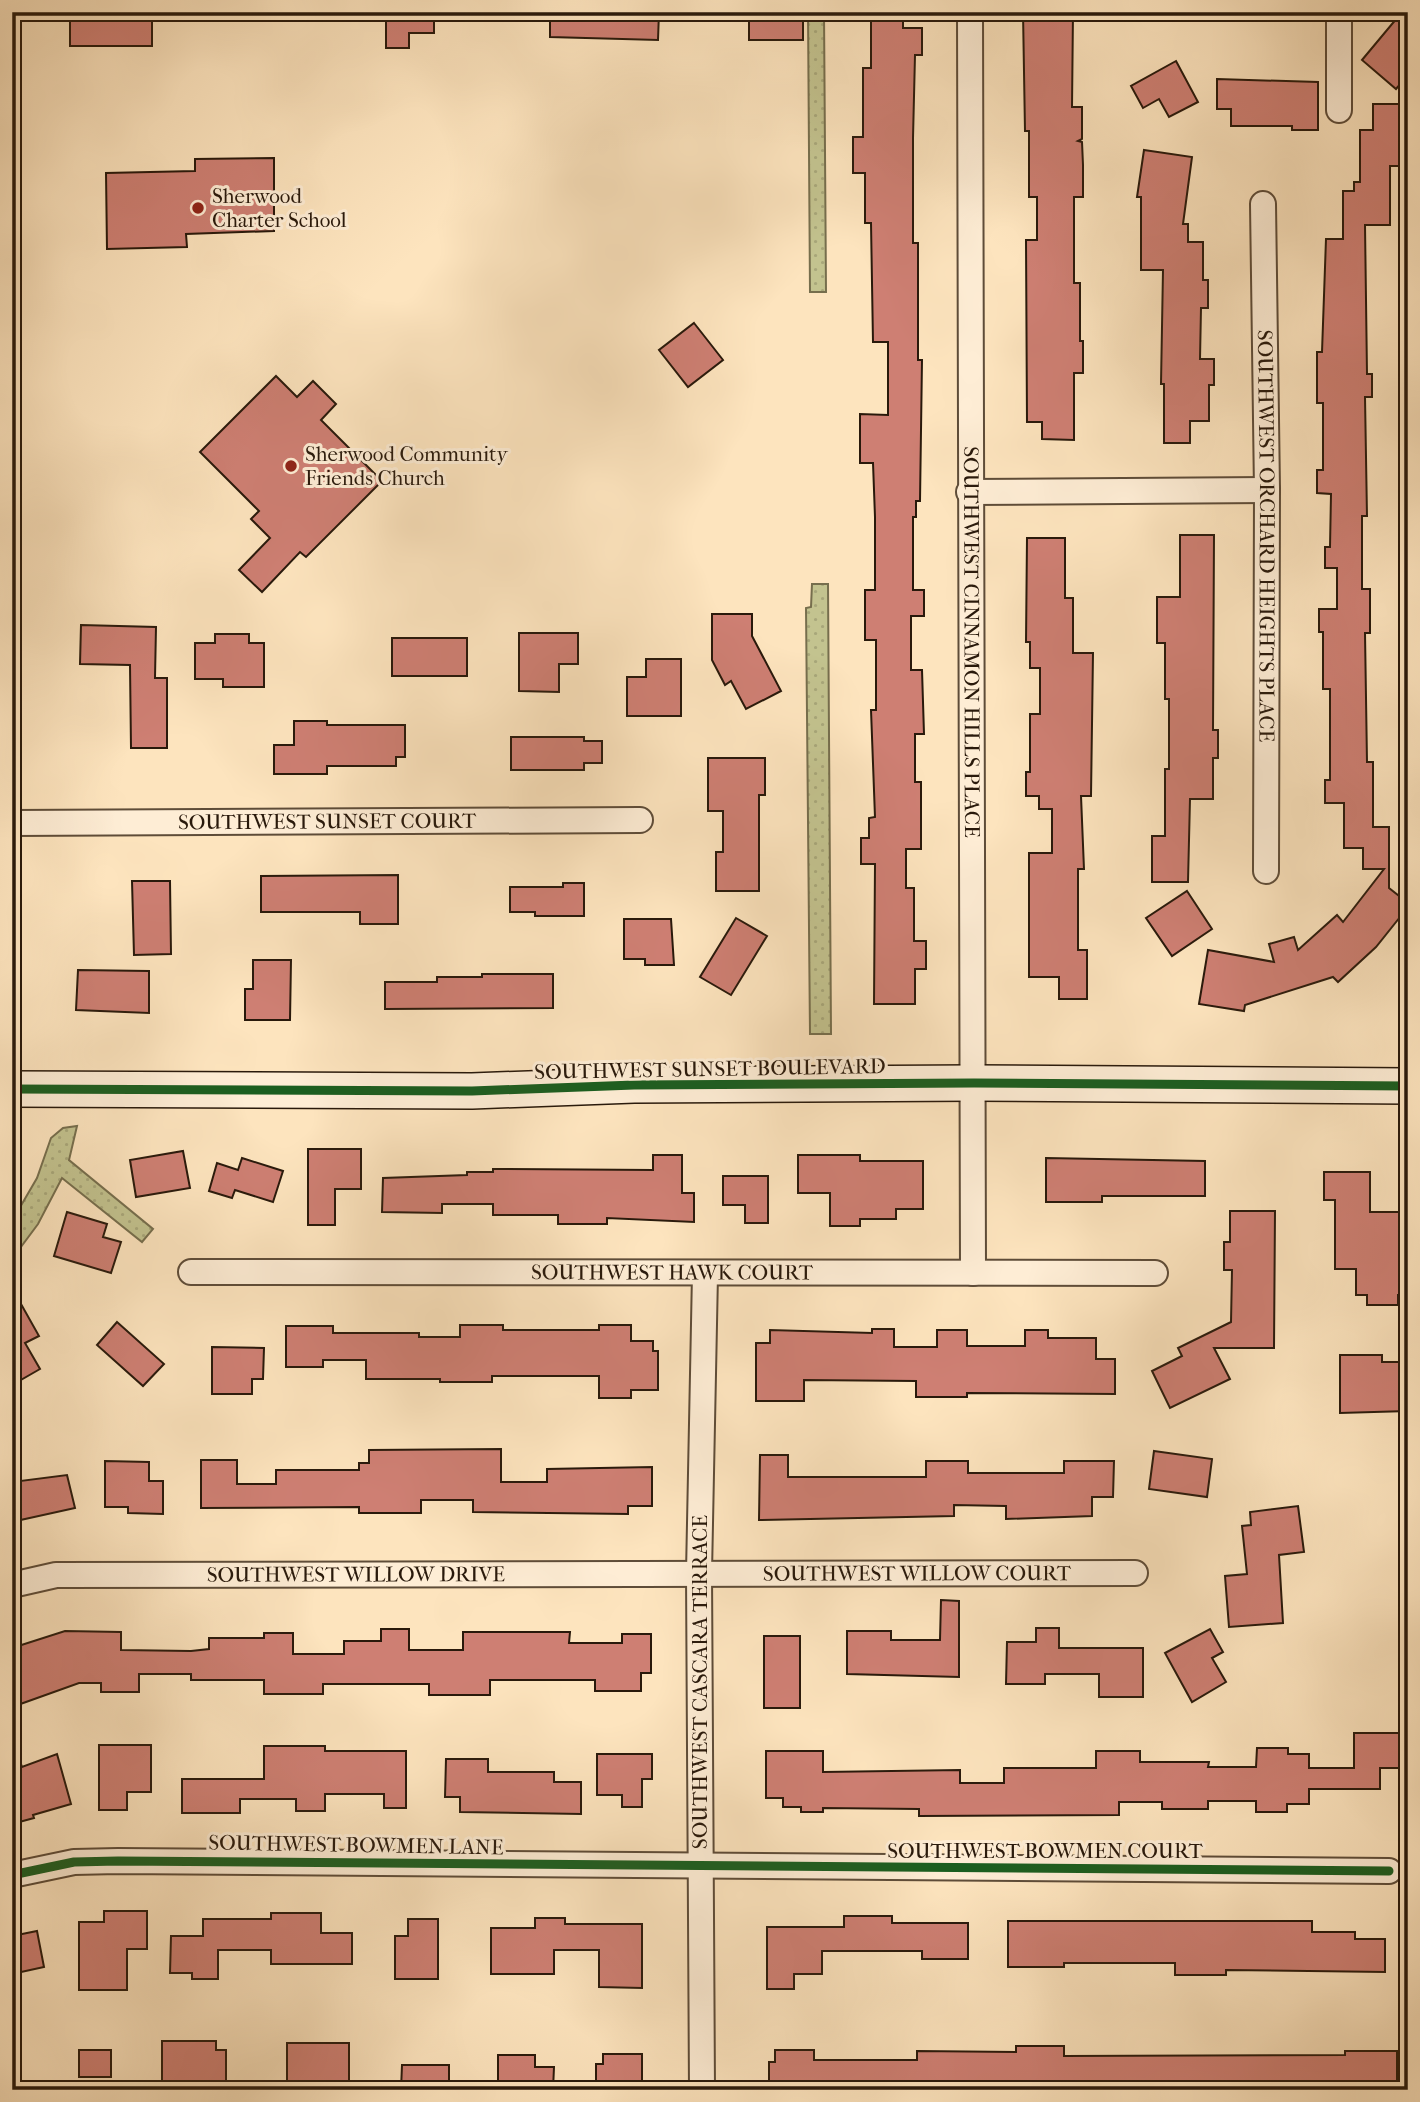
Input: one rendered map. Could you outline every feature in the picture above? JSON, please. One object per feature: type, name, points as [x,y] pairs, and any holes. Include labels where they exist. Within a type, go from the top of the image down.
[{"type":"main road","name":"SOUTHWEST SUNSET BOULEVARD","points":[[12,1089],[472,1091],[634,1085],[974,1083],[1408,1086]]},
{"type":"street","name":"SOUTHWEST CINNAMON HILLS PLACE","points":[[970,12],[969,492],[973,1273]]},
{"type":"street","points":[[1339,12],[1339,110]]},
{"type":"street","name":"SOUTHWEST ORCHARD HEIGHTS PLACE","points":[[1263,204],[1267,490],[1266,871]]},
{"type":"street","points":[[969,492],[1267,490]]},
{"type":"street","name":"SOUTHWEST SUNSET COURT","points":[[12,823],[640,820]]},
{"type":"street","name":"SOUTHWEST HAWK COURT","points":[[191,1272],[1155,1273]]},
{"type":"street","name":"SOUTHWEST CASCARA TERRACE","points":[[702,2090],[699,1573],[705,1274]]},
{"type":"street","name":"SOUTHWEST WILLOW COURT","points":[[699,1573],[1135,1573]]},
{"type":"street","name":"SOUTHWEST WILLOW DRIVE","points":[[12,1585],[56,1576],[699,1573]]},
{"type":"street","name":"SOUTHWEST BOWMEN LANE","points":[[12,1875],[74,1862],[118,1861],[701,1866]]},
{"type":"street","name":"SOUTHWEST BOWMEN COURT","points":[[701,1866],[1389,1871]]},
{"type":"green space","points":[[808,12],[824,12],[826,292],[810,292]]},
{"type":"green space","points":[[812,584],[828,584],[831,1034],[810,1034],[806,608],[811,607]]},
{"type":"green space","points":[[77,1126],[69,1160],[153,1229],[142,1242],[62,1178],[38,1224],[12,1259],[12,1221],[37,1178],[51,1138],[63,1128]]},
{"type":"building","points":[[70,12],[152,12],[152,46],[70,46]]},
{"type":"building","points":[[386,12],[434,12],[434,33],[409,33],[409,48],[386,48]]},
{"type":"building","points":[[550,12],[659,12],[658,40],[550,37]]},
{"type":"building","points":[[749,12],[803,12],[803,40],[749,40]]},
{"type":"building","points":[[871,12],[903,12],[903,28],[922,28],[922,55],[915,55],[913,138],[913,243],[918,243],[918,360],[922,360],[920,501],[916,501],[916,517],[913,517],[913,590],[924,590],[924,616],[911,616],[911,670],[922,670],[924,734],[915,734],[915,782],[921,782],[921,849],[906,849],[906,888],[914,888],[914,941],[926,941],[926,969],[915,969],[915,1004],[874,1004],[875,864],[861,864],[861,838],[869,838],[869,818],[875,817],[871,710],[876,710],[876,640],[865,640],[865,590],[875,590],[875,517],[873,463],[860,463],[860,414],[888,415],[888,342],[873,342],[871,223],[865,223],[865,173],[853,173],[853,137],[863,137],[863,68],[871,68]]},
{"type":"building","points":[[1023,12],[1073,12],[1072,107],[1082,107],[1082,139],[1078,141],[1082,142],[1083,165],[1083,197],[1074,197],[1074,283],[1080,283],[1083,373],[1074,373],[1074,440],[1042,439],[1042,422],[1027,422],[1026,240],[1037,240],[1037,197],[1029,197],[1029,131],[1025,131]]},
{"type":"building","points":[[1402,12],[1408,12],[1408,75],[1396,89],[1362,60]]},
{"type":"building","points":[[1176,61],[1198,102],[1169,117],[1159,99],[1143,108],[1131,86]]},
{"type":"building","points":[[1217,79],[1318,82],[1318,130],[1292,130],[1292,126],[1231,126],[1231,109],[1217,109]]},
{"type":"building","points":[[1373,104],[1405,104],[1405,166],[1390,166],[1390,225],[1365,225],[1367,374],[1372,374],[1372,397],[1365,397],[1367,516],[1362,516],[1362,589],[1370,589],[1370,633],[1365,633],[1367,762],[1373,762],[1373,827],[1389,827],[1389,888],[1408,903],[1408,907],[1376,947],[1338,982],[1333,977],[1245,1005],[1244,1011],[1199,1004],[1208,950],[1274,962],[1269,944],[1294,937],[1298,950],[1337,915],[1343,922],[1384,869],[1363,869],[1363,848],[1344,848],[1344,803],[1325,803],[1325,780],[1330,780],[1330,689],[1323,689],[1323,632],[1319,632],[1319,609],[1337,609],[1337,568],[1325,568],[1325,547],[1330,547],[1331,494],[1317,493],[1317,470],[1323,470],[1323,403],[1317,403],[1317,352],[1322,352],[1326,239],[1343,239],[1343,191],[1354,191],[1354,182],[1360,182],[1360,130],[1373,130]]},
{"type":"building","points":[[1144,150],[1192,157],[1183,224],[1188,224],[1188,242],[1203,242],[1203,280],[1208,280],[1208,308],[1201,308],[1200,359],[1214,359],[1214,385],[1209,385],[1209,421],[1190,421],[1190,443],[1164,443],[1164,384],[1161,384],[1163,270],[1141,270],[1141,197],[1137,197]]},
{"type":"building","points":[[274,158],[274,231],[186,234],[187,247],[107,249],[106,173],[195,171],[195,159]]},
{"type":"building","points":[[694,323],[723,360],[688,387],[659,350]]},
{"type":"building","name":"Sherwood Community Friends Church","points":[[276,376],[297,397],[313,381],[336,404],[321,420],[382,481],[306,557],[300,552],[262,592],[239,570],[270,538],[251,519],[259,511],[200,452]]},
{"type":"building","points":[[1180,535],[1214,535],[1213,730],[1218,730],[1218,758],[1213,758],[1213,799],[1190,799],[1188,882],[1152,882],[1152,836],[1165,836],[1165,769],[1169,769],[1169,699],[1165,699],[1165,643],[1157,643],[1157,597],[1180,597]]},
{"type":"building","points":[[1027,538],[1065,538],[1065,598],[1073,598],[1073,653],[1093,653],[1091,796],[1081,796],[1084,869],[1078,869],[1078,950],[1087,950],[1087,999],[1059,999],[1059,977],[1029,977],[1029,853],[1052,853],[1052,809],[1039,809],[1039,796],[1026,796],[1026,772],[1030,772],[1030,714],[1040,714],[1040,668],[1030,668],[1030,642],[1026,642]]},
{"type":"building","points":[[712,614],[752,614],[752,636],[781,691],[746,709],[731,681],[725,685],[712,660]]},
{"type":"building","points":[[81,625],[156,627],[155,678],[167,678],[167,748],[131,748],[130,665],[80,664]]},
{"type":"building","points":[[519,633],[578,633],[578,664],[559,664],[559,692],[519,691]]},
{"type":"building","points":[[215,634],[249,634],[249,643],[264,643],[264,687],[223,687],[223,679],[195,679],[195,643],[215,643]]},
{"type":"building","points":[[392,638],[467,638],[467,676],[392,676]]},
{"type":"building","points":[[646,659],[681,659],[681,716],[627,716],[627,677],[646,677]]},
{"type":"building","points":[[294,721],[327,721],[327,725],[405,725],[405,757],[396,757],[396,766],[327,766],[327,774],[274,774],[274,745],[294,745]]},
{"type":"building","points":[[511,737],[584,737],[584,741],[602,741],[602,763],[584,763],[584,770],[511,770]]},
{"type":"building","points":[[708,758],[765,758],[765,795],[759,795],[759,891],[716,891],[716,852],[723,852],[723,811],[708,811]]},
{"type":"building","points":[[398,875],[398,924],[360,924],[360,912],[261,912],[261,876]]},
{"type":"building","points":[[132,881],[170,881],[171,954],[134,955]]},
{"type":"building","points":[[563,883],[584,883],[584,916],[535,916],[535,912],[510,912],[510,887],[563,887]]},
{"type":"building","points":[[1187,891],[1212,929],[1172,956],[1146,918]]},
{"type":"building","points":[[736,918],[767,936],[731,995],[700,977]]},
{"type":"building","points":[[624,919],[671,919],[674,965],[645,965],[645,959],[624,959]]},
{"type":"building","points":[[253,960],[291,960],[290,1020],[245,1020],[245,989],[253,989]]},
{"type":"building","points":[[78,970],[149,971],[149,1013],[76,1010]]},
{"type":"building","points":[[482,974],[553,974],[553,1008],[385,1009],[385,982],[437,982],[437,977],[482,977]]},
{"type":"building","points":[[308,1149],[361,1149],[361,1189],[335,1189],[335,1225],[308,1225]]},
{"type":"building","points":[[183,1151],[190,1188],[136,1197],[130,1160]]},
{"type":"building","points":[[653,1155],[682,1155],[682,1193],[694,1193],[694,1222],[607,1218],[607,1224],[558,1224],[558,1215],[493,1215],[493,1204],[442,1204],[442,1213],[382,1212],[383,1178],[467,1175],[467,1172],[493,1172],[493,1169],[653,1170]]},
{"type":"building","points":[[798,1155],[860,1155],[860,1161],[923,1161],[923,1209],[896,1209],[896,1219],[860,1219],[860,1226],[830,1226],[830,1193],[798,1193]]},
{"type":"building","points":[[242,1158],[283,1171],[273,1202],[235,1190],[232,1198],[209,1191],[217,1163],[238,1170]]},
{"type":"building","points":[[1046,1158],[1205,1161],[1205,1196],[1102,1196],[1102,1202],[1046,1202]]},
{"type":"building","points":[[1324,1172],[1370,1172],[1370,1212],[1407,1212],[1407,1295],[1398,1295],[1398,1305],[1367,1305],[1367,1295],[1356,1295],[1356,1269],[1335,1269],[1335,1200],[1324,1200]]},
{"type":"building","points":[[723,1176],[768,1176],[768,1223],[745,1223],[745,1205],[723,1205]]},
{"type":"building","points":[[1230,1211],[1275,1211],[1274,1348],[1214,1348],[1230,1379],[1170,1408],[1152,1371],[1182,1356],[1178,1348],[1231,1322],[1232,1270],[1224,1270],[1224,1242],[1230,1242]]},
{"type":"building","points":[[67,1212],[107,1224],[103,1237],[121,1242],[111,1273],[54,1256]]},
{"type":"building","points":[[12,1288],[39,1336],[25,1343],[40,1369],[12,1385]]},
{"type":"building","points":[[117,1322],[164,1364],[143,1386],[97,1345]]},
{"type":"building","points":[[460,1325],[503,1325],[503,1330],[599,1330],[599,1325],[631,1325],[631,1341],[653,1341],[653,1351],[658,1351],[658,1390],[631,1390],[631,1398],[599,1398],[599,1376],[492,1376],[492,1382],[366,1379],[366,1360],[323,1360],[323,1367],[286,1367],[286,1326],[333,1326],[333,1333],[419,1333],[419,1337],[460,1337]]},
{"type":"building","points":[[872,1329],[894,1329],[894,1347],[937,1347],[937,1330],[967,1330],[967,1346],[1025,1346],[1025,1330],[1048,1330],[1048,1338],[1096,1338],[1096,1359],[1115,1359],[1115,1394],[967,1393],[967,1397],[916,1397],[916,1381],[804,1380],[804,1401],[756,1401],[756,1343],[770,1343],[770,1330],[872,1333]]},
{"type":"building","points":[[212,1347],[264,1348],[263,1379],[252,1379],[252,1394],[212,1394]]},
{"type":"building","points":[[1340,1355],[1382,1355],[1382,1362],[1408,1362],[1408,1411],[1340,1413]]},
{"type":"building","points":[[501,1449],[501,1482],[547,1482],[547,1469],[652,1467],[652,1506],[628,1506],[628,1514],[473,1512],[473,1500],[421,1500],[421,1513],[359,1513],[359,1507],[201,1508],[201,1460],[237,1460],[237,1484],[276,1484],[276,1470],[359,1470],[359,1463],[369,1463],[369,1450]]},
{"type":"building","points":[[1154,1451],[1212,1459],[1207,1497],[1149,1489]]},
{"type":"building","points":[[760,1455],[788,1455],[788,1477],[926,1477],[926,1461],[968,1461],[968,1473],[1064,1473],[1064,1461],[1114,1461],[1113,1497],[1092,1497],[1092,1516],[1006,1519],[1006,1506],[954,1505],[954,1516],[759,1520]]},
{"type":"building","points":[[105,1461],[149,1462],[149,1481],[163,1481],[163,1514],[128,1513],[128,1507],[105,1507]]},
{"type":"building","points":[[67,1475],[75,1508],[16,1521],[12,1482]]},
{"type":"building","points":[[1298,1506],[1304,1552],[1279,1555],[1283,1623],[1229,1627],[1225,1576],[1247,1574],[1242,1526],[1251,1525],[1250,1512]]},
{"type":"building","points":[[941,1600],[959,1601],[959,1677],[847,1674],[847,1631],[891,1631],[891,1640],[940,1640]]},
{"type":"building","points":[[1036,1628],[1059,1628],[1059,1648],[1143,1648],[1143,1697],[1099,1697],[1099,1674],[1045,1674],[1045,1684],[1006,1684],[1007,1642],[1036,1642]]},
{"type":"building","points":[[381,1629],[409,1629],[409,1650],[463,1650],[463,1632],[570,1632],[569,1643],[622,1643],[622,1634],[651,1634],[651,1673],[641,1673],[641,1691],[595,1691],[595,1680],[490,1680],[490,1695],[429,1695],[429,1684],[323,1684],[323,1694],[264,1694],[264,1680],[191,1680],[191,1674],[139,1674],[139,1692],[101,1692],[101,1683],[79,1683],[12,1707],[12,1648],[65,1631],[121,1632],[121,1650],[191,1651],[209,1649],[209,1638],[264,1638],[264,1633],[293,1633],[293,1654],[344,1654],[344,1641],[381,1641]]},
{"type":"building","points":[[1210,1629],[1223,1652],[1212,1658],[1226,1682],[1192,1702],[1165,1653]]},
{"type":"building","points":[[764,1636],[800,1636],[800,1708],[764,1708]]},
{"type":"building","points":[[1354,1733],[1404,1733],[1404,1768],[1380,1768],[1380,1789],[1309,1789],[1309,1804],[1287,1804],[1287,1812],[1256,1812],[1256,1801],[1208,1801],[1208,1809],[1162,1809],[1162,1802],[1119,1802],[1119,1815],[919,1816],[919,1809],[823,1808],[823,1812],[801,1812],[801,1807],[783,1807],[783,1798],[766,1798],[766,1751],[823,1751],[823,1772],[960,1770],[960,1783],[1004,1783],[1004,1768],[1096,1768],[1096,1751],[1140,1751],[1140,1762],[1209,1762],[1208,1767],[1256,1767],[1257,1748],[1288,1748],[1288,1754],[1309,1754],[1309,1768],[1354,1768]]},
{"type":"building","points":[[99,1745],[151,1745],[151,1792],[127,1792],[127,1810],[99,1810]]},
{"type":"building","points":[[264,1746],[325,1746],[325,1751],[406,1751],[406,1808],[384,1808],[384,1794],[325,1794],[325,1811],[296,1811],[296,1799],[240,1799],[240,1813],[182,1813],[182,1779],[264,1779]]},
{"type":"building","points":[[57,1754],[71,1804],[12,1824],[12,1762],[20,1761],[22,1767]]},
{"type":"building","points":[[597,1754],[652,1754],[652,1779],[642,1779],[642,1807],[622,1807],[622,1795],[597,1795]]},
{"type":"building","points":[[446,1759],[488,1759],[488,1772],[554,1772],[554,1782],[581,1782],[581,1814],[460,1812],[460,1797],[445,1797]]},
{"type":"building","points":[[104,1911],[147,1911],[147,1949],[127,1949],[127,1990],[79,1990],[79,1922],[104,1922]]},
{"type":"building","points":[[271,1913],[321,1913],[321,1933],[352,1933],[352,1964],[271,1964],[271,1950],[218,1950],[218,1979],[192,1979],[192,1973],[170,1973],[171,1936],[203,1936],[203,1919],[271,1919]]},
{"type":"building","points":[[844,1916],[892,1916],[892,1923],[968,1923],[968,1959],[922,1959],[922,1951],[822,1951],[822,1974],[794,1974],[794,1989],[767,1989],[767,1927],[844,1927]]},
{"type":"building","points":[[535,1918],[565,1918],[565,1924],[642,1924],[642,1988],[599,1987],[599,1950],[554,1950],[554,1974],[491,1974],[491,1928],[535,1928]]},
{"type":"building","points":[[408,1919],[438,1919],[438,1979],[395,1979],[395,1936],[408,1936]]},
{"type":"building","points":[[1008,1921],[1312,1921],[1312,1932],[1355,1932],[1355,1939],[1385,1939],[1385,1972],[1226,1970],[1226,1975],[1175,1975],[1175,1963],[1064,1963],[1064,1967],[1008,1967]]},
{"type":"building","points":[[37,1931],[44,1967],[12,1974],[12,1936]]},
{"type":"building","points":[[162,2041],[216,2041],[216,2050],[226,2050],[226,2090],[162,2090]]},
{"type":"building","points":[[287,2043],[349,2043],[349,2090],[287,2090]]},
{"type":"building","points":[[1016,2046],[1064,2046],[1064,2056],[1345,2055],[1345,2051],[1397,2051],[1397,2082],[1356,2082],[1356,2090],[769,2090],[769,2062],[775,2062],[775,2050],[814,2050],[814,2060],[917,2060],[917,2051],[1016,2052]]},
{"type":"building","points":[[79,2050],[111,2050],[111,2077],[79,2077]]},
{"type":"building","points":[[603,2054],[642,2054],[642,2085],[636,2085],[636,2090],[596,2090],[596,2064],[603,2064]]},
{"type":"building","points":[[498,2055],[535,2055],[535,2067],[554,2067],[553,2090],[498,2090]]},
{"type":"building","points":[[402,2065],[449,2065],[449,2090],[401,2090]]},
{"type":"cycle path","points":[[12,1089],[472,1091],[634,1085],[974,1083],[1408,1086]]},
{"type":"cycle path","points":[[12,1875],[74,1862],[118,1861],[1389,1871]]},
{"type":"place","name":"Sherwood Charter School","points":[[198,208]]},
{"type":"place","name":"Sherwood Community Friends Church","points":[[291,466]]}]
